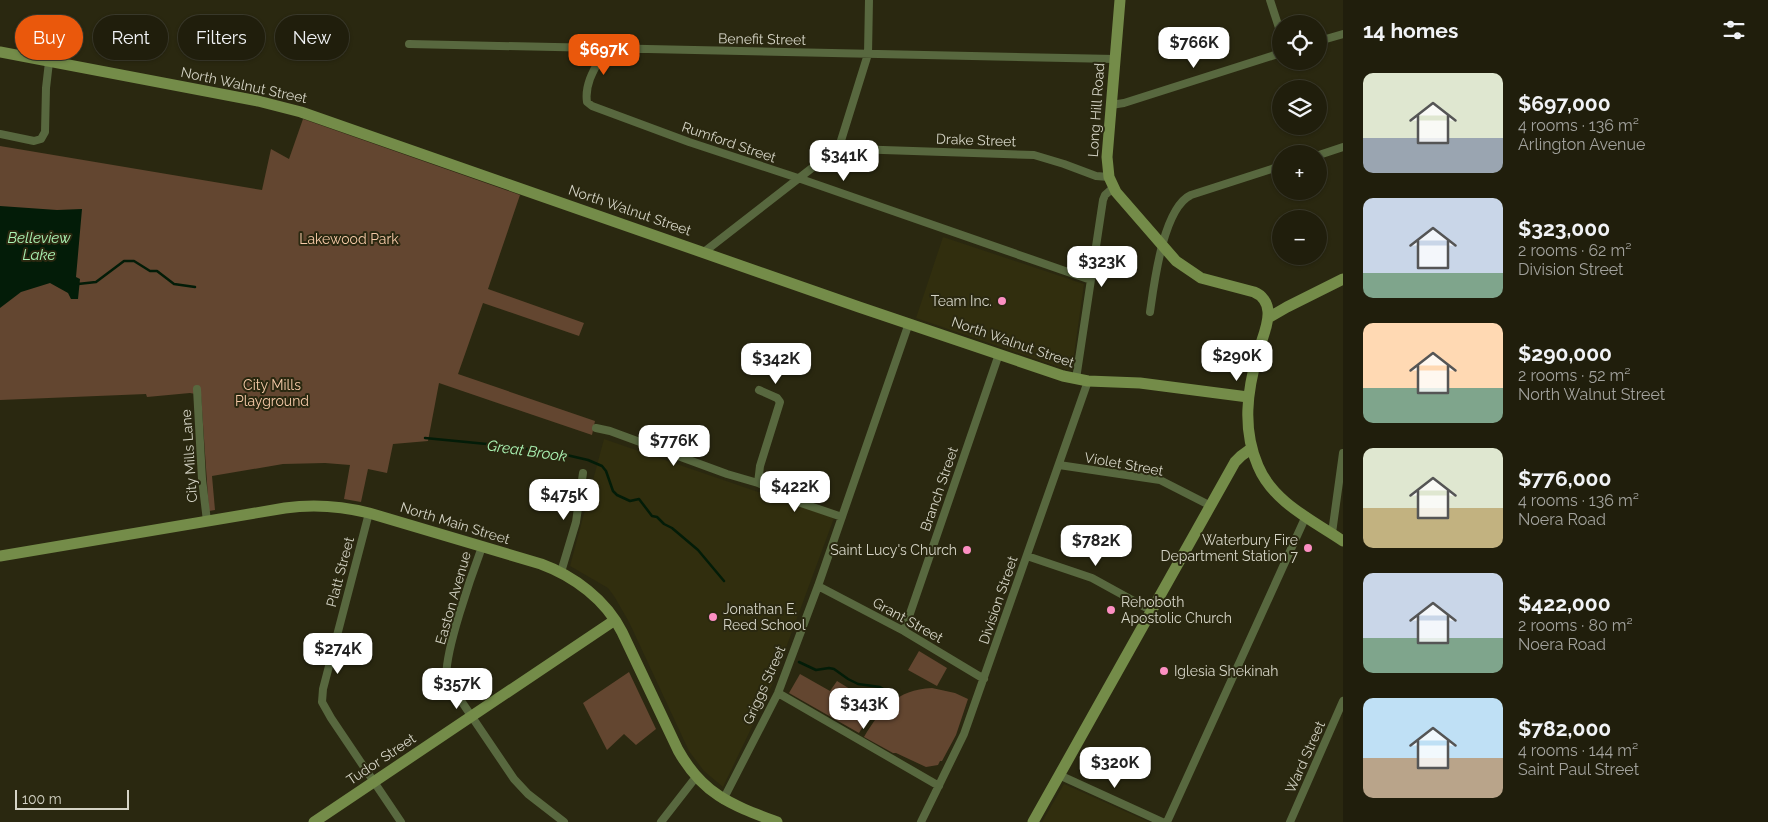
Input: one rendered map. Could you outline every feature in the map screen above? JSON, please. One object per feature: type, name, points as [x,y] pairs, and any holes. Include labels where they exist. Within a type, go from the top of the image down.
[{"type":"main road","name":"Long Hill Road","points":[[1120,0],[1107,157],[1109,177],[1114,188],[1180,265],[1201,278],[1257,293],[1268,307],[1268,318]]},
{"type":"main road","name":"North Walnut Street","points":[[0,52],[258,101],[334,122],[850,304],[1076,379],[1140,383],[1248,396]]},
{"type":"main road","points":[[1343,279],[1268,318],[1252,374],[1247,416],[1252,448],[1258,467],[1272,489],[1282,499],[1343,541]]},
{"type":"main road","points":[[1033,822],[1235,462],[1252,448]]},
{"type":"main road","name":"North Main Street","points":[[0,556],[303,506],[338,507],[368,513],[541,564],[561,572],[589,592],[615,620],[678,750],[696,777],[723,800],[777,822]]},
{"type":"main road","name":"Tudor Street","points":[[314,822],[615,620]]},
{"type":"street","points":[[704,252],[839,147],[868,54],[870,0]]},
{"type":"street","points":[[1270,0],[1275,15]]},
{"type":"street","points":[[1327,39],[1343,34]]},
{"type":"street","name":"Benefit Street","points":[[409,44],[1115,59]]},
{"type":"street","name":"Rumford Street","points":[[606,48],[587,85],[587,102],[592,106],[689,142],[1091,280]]},
{"type":"street","points":[[1111,105],[1124,103],[1272,56]]},
{"type":"street","points":[[0,134],[34,141],[41,140],[45,132],[46,88],[50,62]]},
{"type":"street","name":"Drake Street","points":[[839,147],[1034,155],[1096,176],[1109,177]]},
{"type":"street","points":[[1327,152],[1343,147]]},
{"type":"street","points":[[1150,312],[1162,246],[1179,206],[1187,197],[1272,169]]},
{"type":"street","points":[[1076,379],[1103,200],[1107,193],[1114,188]]},
{"type":"street","name":"Griggs Street","points":[[723,800],[778,692],[818,586],[909,323]]},
{"type":"street","name":"Branch Street","points":[[904,631],[999,354]]},
{"type":"street","name":"Division Street","points":[[921,822],[964,734],[1088,381]]},
{"type":"street","name":"City Mills Lane","points":[[197,389],[202,479],[207,521]]},
{"type":"street","points":[[758,483],[760,466],[779,406],[779,400],[759,390]]},
{"type":"street","points":[[596,428],[610,431],[727,474],[758,483],[787,498],[842,517]]},
{"type":"street","points":[[1332,533],[1343,453]]},
{"type":"street","name":"Violet Street","points":[[1058,465],[1160,480],[1211,506]]},
{"type":"street","points":[[561,572],[575,525],[583,473]]},
{"type":"street","name":"Platt Street","points":[[368,513],[322,699],[328,713],[401,822]]},
{"type":"street","points":[[1167,822],[1306,516]]},
{"type":"street","name":"Easton Avenue","points":[[482,547],[457,624],[446,672],[449,682],[518,784],[564,822]]},
{"type":"street","points":[[1027,556],[1092,578],[1152,611]]},
{"type":"street","name":"Grant Street","points":[[818,586],[904,631],[984,679]]},
{"type":"street","points":[[778,692],[939,786]]},
{"type":"street","name":"Ward Street","points":[[1290,822],[1343,701]]},
{"type":"street","points":[[1059,775],[1162,822]]},
{"type":"street","points":[[661,822],[696,777]]},
{"type":"shaded area","name":"Team Inc.","points":[[943,237],[1084,284],[1072,369],[1068,370],[916,318]]},
{"type":"shaded area","name":"Jonathan E. Reed School","points":[[604,439],[834,518],[773,683],[723,787],[704,771],[689,751],[629,622],[614,596],[608,588],[570,566]]},
{"type":"shaded area","points":[[1064,784],[1149,822],[1042,822]]},
{"type":"green space","name":"Lakewood Park","points":[[303,119],[520,195],[488,289],[584,323],[579,336],[483,303],[458,374],[595,421],[592,435],[439,383],[428,441],[393,444],[387,473],[368,469],[361,502],[344,499],[350,465],[325,463],[283,464],[212,476],[215,510],[209,511],[201,395],[190,393],[147,397],[146,394],[0,400],[0,146],[262,190],[271,149],[289,159]]},
{"type":"green space","points":[[919,651],[947,668],[937,686],[908,670]]},
{"type":"green space","points":[[629,672],[656,729],[636,745],[624,734],[607,750],[583,703]]},
{"type":"green space","points":[[800,674],[830,691],[837,681],[876,705],[859,733],[789,693]]},
{"type":"green space","points":[[932,688],[955,693],[968,699],[956,735],[938,765],[926,767],[893,753],[864,737],[883,710],[899,697]]},
{"type":"water","name":"Belleview Lake","points":[[0,206],[57,210],[82,209],[76,277],[80,279],[78,299],[71,299],[68,293],[50,283],[21,292],[0,308]]},
{"type":"waterway","points":[[78,284],[96,282],[124,261],[134,261],[150,271],[157,271],[174,284],[195,287]]},
{"type":"waterway","name":"Great Brook","points":[[425,438],[558,453],[588,460],[602,466],[606,471],[613,491],[617,495],[630,501],[639,499],[652,516],[657,517],[664,524],[672,528],[698,550],[724,581]]},
{"type":"waterway","name":"Great Brook","points":[[799,662],[816,670],[834,669],[858,684],[880,687],[890,693]]},
{"type":"place","name":"Team Inc.","points":[[1002,301]]},
{"type":"place","name":"Waterbury Fire Department Station 7","points":[[1308,548]]},
{"type":"place","name":"Saint Lucy's Church","points":[[967,550]]},
{"type":"place","name":"Rehoboth Apostolic Church","points":[[1111,610]]},
{"type":"place","name":"Jonathan E. Reed School","points":[[713,617]]},
{"type":"place","name":"Iglesia Shekinah","points":[[1164,671]]},
{"type":"park label","name":"City Mills Playground","points":[[272,394]]}]
